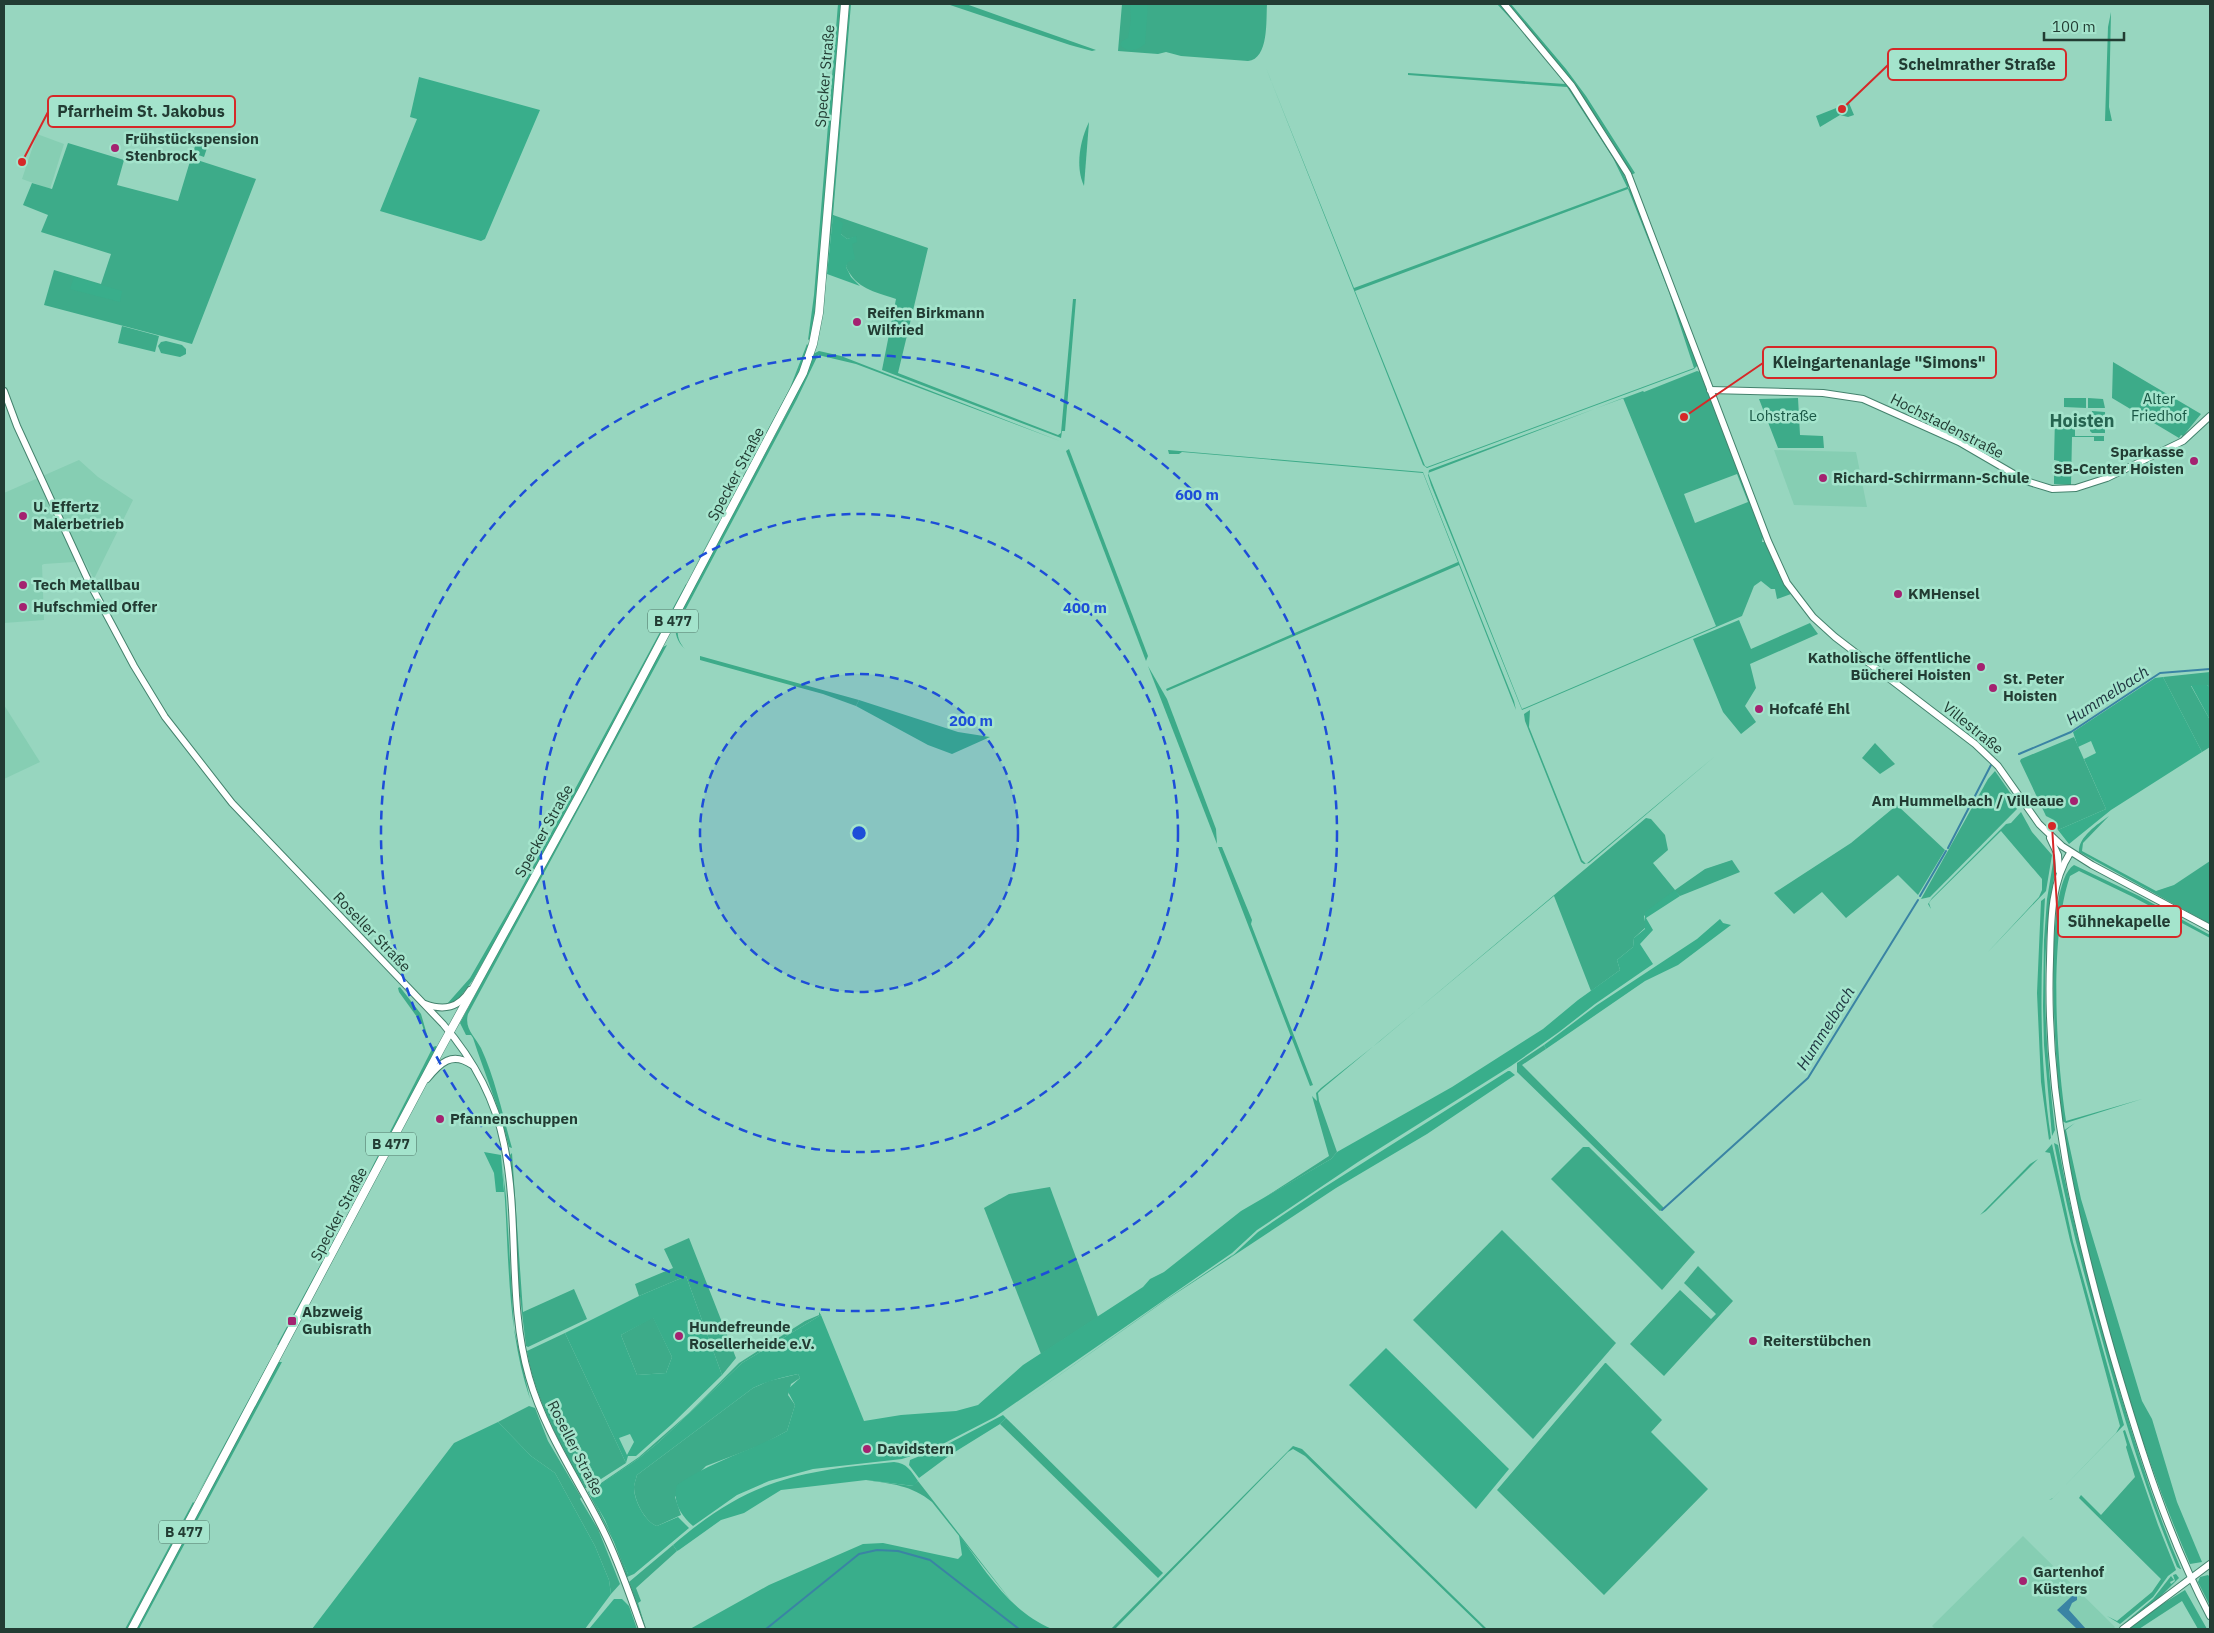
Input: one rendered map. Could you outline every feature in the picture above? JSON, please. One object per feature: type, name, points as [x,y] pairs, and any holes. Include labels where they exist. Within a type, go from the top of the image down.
[{"type":"main road","name":"Specker Straße","points":[[132,1629],[450,1032],[793,395],[807,363],[815,336],[820,303],[845,4]]},
{"type":"main road","name":"Villestraße","points":[[1504,4],[1572,86],[1622,164],[1633,186],[1775,558],[1794,594],[1813,617],[1835,637],[1975,744],[1995,762],[2048,834],[2070,853],[2210,928]]},
{"type":"main road","name":"Roseller Straße","points":[[4,390],[38,473],[90,584],[134,666],[161,711],[201,766],[232,803],[450,1032],[475,1068],[492,1104],[506,1151],[510,1189],[516,1311],[529,1376],[553,1438],[607,1537],[642,1629]]},
{"type":"main road","name":"Hochstadenstraße","points":[[1710,390],[1823,393],[1863,400],[1964,445],[2026,481],[2052,488],[2076,488],[2107,478],[2182,441],[2210,416]]},
{"type":"main road","points":[[2048,834],[2058,855],[2059,872],[2052,921],[2049,1008],[2054,1082],[2065,1165],[2092,1279],[2132,1419],[2159,1502],[2191,1578],[2210,1616]]},
{"type":"main road","points":[[2059,872],[2070,853]]},
{"type":"main road","points":[[424,1004],[442,1008],[457,1004],[467,994],[493,953]]},
{"type":"main road","points":[[422,1086],[438,1066],[447,1060],[461,1059],[475,1068]]},
{"type":"main road","points":[[2123,1629],[2209,1565]]},
{"type":"shaded area","points":[[1130,4],[1148,4],[1145,44],[1132,50],[1123,48],[1120,45],[1122,41],[1128,38],[1131,20]]},
{"type":"shaded area","points":[[419,77],[540,110],[485,239],[481,241],[380,211],[417,119],[410,117]]},
{"type":"shaded area","points":[[37,134],[64,144],[50,189],[22,179]]},
{"type":"shaded area","points":[[833,215],[843,223],[841,234],[847,239],[856,236],[857,242],[852,244],[855,259],[848,262],[846,267],[851,277],[860,286],[827,274]]},
{"type":"shaded area","points":[[74,277],[122,291],[120,302],[70,289]]},
{"type":"shaded area","name":"Richard-Schirrmann-Schule","points":[[1774,450],[1856,452],[1867,507],[1794,505]]},
{"type":"shaded area","points":[[79,460],[98,477],[133,500],[94,579],[84,560],[44,564],[42,565],[44,620],[4,623],[4,493]]},
{"type":"shaded area","points":[[2163,677],[2202,752],[2111,810],[2069,844],[2058,830],[2106,809],[2084,759],[2096,753],[2091,741],[2078,747],[2073,732],[2155,678]]},
{"type":"shaded area","points":[[2191,685],[2207,685],[2210,687],[2210,720]]},
{"type":"shaded area","points":[[859,700],[958,732],[990,737],[952,754],[928,745],[856,706]]},
{"type":"shaded area","points":[[4,705],[40,762],[4,779]]},
{"type":"shaded area","points":[[1675,890],[1680,896],[1646,918],[1653,930],[1640,944],[1653,964],[1511,1066],[1358,1162],[1257,1230],[1232,1253],[995,1417],[935,1448],[902,1459],[813,1469],[769,1481],[737,1495],[693,1526],[677,1503],[677,1485],[703,1469],[787,1431],[795,1405],[787,1390],[800,1378],[798,1374],[764,1383],[753,1388],[637,1475],[634,1493],[641,1510],[648,1520],[657,1526],[678,1517],[689,1528],[634,1574],[628,1574],[605,1520],[589,1492],[638,1459],[659,1442],[742,1363],[821,1315],[864,1421],[901,1415],[956,1411],[978,1405],[1023,1365],[1143,1287],[1150,1279],[1164,1272],[1241,1211],[1331,1159],[1337,1152],[1452,1087],[1543,1029],[1578,1000],[1620,970],[1617,960],[1633,947],[1634,938],[1645,929],[1645,912]]},
{"type":"shaded area","points":[[1720,919],[1723,923],[1731,925],[1678,965],[1645,981],[1546,1049],[1544,1045],[1597,1005],[1697,939]]},
{"type":"shaded area","points":[[1508,1071],[1515,1075],[1427,1134],[1336,1188],[1230,1258],[1258,1232],[1320,1190]]},
{"type":"shaded area","points":[[484,1152],[501,1155],[504,1192],[496,1192],[494,1173]]},
{"type":"shaded area","points":[[686,1276],[722,1375],[636,1456],[628,1456],[626,1463],[565,1333],[639,1296]],"holes":[[[653,1318],[672,1357],[666,1373],[637,1375],[621,1335]],[[630,1434],[634,1442],[627,1455],[619,1438]]]},
{"type":"shaded area","points":[[1386,1348],[1509,1469],[1476,1509],[1349,1385]]},
{"type":"shaded area","points":[[1003,1415],[1006,1418],[1000,1424],[950,1455],[919,1478],[909,1465],[910,1460],[942,1447]]},
{"type":"shaded area","points":[[498,1422],[531,1456],[555,1473],[595,1546],[609,1580],[611,1594],[585,1629],[312,1629],[454,1443]]},
{"type":"shaded area","points":[[894,1462],[902,1464],[911,1471],[918,1481],[914,1486],[866,1480],[781,1490],[744,1513],[721,1520],[679,1550],[677,1551],[673,1545],[700,1523],[726,1506],[776,1482],[830,1470]]},
{"type":"shaded area","points":[[959,1535],[989,1576],[1011,1601],[1023,1612],[1052,1629],[690,1629],[769,1585],[863,1544],[883,1543],[958,1559],[962,1555]]},
{"type":"shaded area","name":"Gartenhof Küsters","points":[[2023,1536],[2115,1627],[2113,1629],[1935,1629],[1932,1626]]},
{"type":"shaded area","points":[[614,1599],[622,1599],[629,1606],[637,1629],[589,1629]]},
{"type":"green space","points":[[838,4],[842,4],[817,301],[812,338],[808,340],[814,295]]},
{"type":"green space","points":[[847,4],[851,4],[833,215],[928,248],[898,373],[1058,435],[1061,433],[1073,299],[1076,299],[1065,431],[1062,431],[1061,438],[882,370],[896,299],[866,288],[850,274],[846,267],[851,244],[856,237],[847,239],[841,234],[833,216],[825,289],[823,286]]},
{"type":"green space","points":[[947,4],[966,4],[1096,50],[1092,51],[1070,45]]},
{"type":"green space","points":[[1122,4],[1267,4],[1263,46],[1260,54],[1255,59],[1248,61],[1181,56],[1166,52],[1158,54],[1118,51]]},
{"type":"green space","points":[[1497,4],[1500,4],[1542,53]]},
{"type":"green space","points":[[1507,4],[1511,4],[1566,69],[1586,96],[1635,173],[1631,175],[1589,107],[1558,65]]},
{"type":"green space","points":[[2111,12],[2109,107],[2112,121],[2105,121],[2108,27]]},
{"type":"green space","points":[[1542,53],[1566,81],[1566,84],[1619,164],[1629,186],[1628,188],[1631,190],[1698,365],[1694,369],[1427,468],[1423,465],[1266,68],[1354,288],[1627,187],[1613,158],[1567,87],[1408,75],[1408,73],[1565,84]],"holes":[[[1628,189],[1669,292],[1694,368],[1427,467],[1355,291]]]},
{"type":"green space","points":[[1849,103],[1854,115],[1848,117],[1840,115],[1820,127],[1816,116]]},
{"type":"green space","points":[[1089,122],[1084,186],[1081,179],[1079,162],[1083,137]]},
{"type":"green space","points":[[198,136],[210,139],[204,157],[193,153]]},
{"type":"green space","points":[[68,143],[124,160],[117,185],[178,201],[191,158],[256,179],[192,344],[44,305],[54,270],[101,284],[111,254],[41,232],[48,215],[23,205],[32,183],[52,189]]},
{"type":"green space","points":[[122,326],[159,336],[155,352],[118,343]]},
{"type":"green space","points":[[166,341],[182,345],[186,349],[186,354],[180,357],[161,353],[158,346],[161,342]]},
{"type":"green space","points":[[807,344],[809,346],[804,365],[688,580],[790,388]]},
{"type":"green space","points":[[819,351],[841,356],[1060,441],[856,364],[818,355],[797,399],[680,620],[678,636],[685,649],[677,638],[675,623],[788,411],[813,354]]},
{"type":"green space","name":"Alter Friedhof","points":[[2113,362],[2201,414],[2183,436],[2181,435],[2179,438],[2112,398]]},
{"type":"green space","points":[[1697,371],[1700,372],[1763,537],[1762,542],[1765,542],[1779,574],[1791,594],[1777,599],[1775,589],[1771,589],[1761,581],[1754,586],[1742,616],[1522,710],[1428,474],[1522,709],[1716,626],[1623,398],[1644,392]],"holes":[[[1737,474],[1748,502],[1695,523],[1684,494]]]},
{"type":"green space","name":"Lohstraße","points":[[1798,398],[1800,435],[1823,436],[1824,448],[1778,448],[1759,399]]},
{"type":"green space","points":[[2064,398],[2086,398],[2086,408],[2064,407]]},
{"type":"green space","points":[[2088,398],[2103,399],[2105,408],[2088,408]]},
{"type":"green space","points":[[1598,408],[1428,473],[1429,470]]},
{"type":"green space","points":[[2092,411],[2105,412],[2105,433],[2092,433],[2090,431]]},
{"type":"green space","points":[[2055,417],[2071,417],[2070,426],[2075,427],[2075,436],[2104,436],[2104,441],[2094,441],[2094,437],[2072,437],[2071,485],[2054,484],[2054,465],[2059,465],[2059,461],[2054,460]]},
{"type":"green space","points":[[1069,449],[1148,656],[1146,661],[1066,451]]},
{"type":"green space","points":[[1168,450],[1423,472],[1516,710],[1459,565],[1167,691],[1166,689],[1458,562],[1423,473],[1182,452],[1179,454],[1169,454]]},
{"type":"green space","points":[[686,584],[687,588],[519,900],[473,980],[457,1001],[447,1004],[470,978],[516,898]]},
{"type":"green space","points":[[1739,620],[1751,649],[1810,623],[1818,634],[1750,664],[1756,688],[1745,706],[1756,722],[1741,734],[1723,712],[1693,639]]},
{"type":"green space","points":[[667,645],[468,1014],[467,1024],[481,1048],[490,1072],[512,1148],[509,1147],[473,1038],[471,1035],[466,1035],[460,1023],[661,648]]},
{"type":"green space","points":[[700,656],[859,700],[856,706],[823,694],[700,660]]},
{"type":"green space","points":[[1148,666],[1167,699],[1216,829],[1217,844]]},
{"type":"green space","points":[[2210,672],[2210,687],[2207,685],[2191,686],[2210,720],[2210,747],[2202,752],[2163,677]]},
{"type":"green space","points":[[1530,710],[1529,727],[1582,860],[1586,864],[1581,862],[1525,721],[1524,714]]},
{"type":"green space","points":[[2074,737],[2106,809],[2058,830],[2054,820],[2046,816],[2020,761]]},
{"type":"green space","points":[[1875,743],[1895,764],[1880,774],[1862,758]]},
{"type":"green space","points":[[1714,757],[1589,863],[1587,863]]},
{"type":"green space","points":[[1995,771],[2018,804],[2017,809],[1930,897],[1921,899],[1988,779]]},
{"type":"green space","points":[[1897,805],[1945,850],[1918,895],[1898,875],[1846,918],[1822,892],[1794,914],[1774,893],[1851,843]]},
{"type":"green space","points":[[2021,812],[2032,832],[2052,855],[2046,891],[1987,953],[2039,897],[2042,890],[2042,879],[2001,831],[1931,900],[1929,903],[1931,909],[1928,904],[1932,898],[2006,824],[2011,823]]},
{"type":"green space","points":[[2109,816],[2083,843],[2082,851],[2156,891],[2174,885],[2210,861],[2210,924],[2079,852],[2085,836]]},
{"type":"green space","points":[[1646,818],[1651,819],[1665,835],[1668,850],[1653,863],[1675,890],[1705,869],[1732,860],[1740,872],[1680,896],[1675,891],[1644,916],[1646,927],[1634,938],[1633,947],[1617,960],[1620,970],[1591,991],[1554,896],[1419,1009]]},
{"type":"green space","points":[[1218,847],[1222,847],[1252,920],[1251,924],[1313,1085],[1310,1086]]},
{"type":"green space","points":[[2054,857],[2057,863],[2047,929],[2045,963],[2046,1030],[2055,1130],[2052,1136],[2044,1045],[2043,1006],[2047,899]]},
{"type":"green space","points":[[2074,865],[2139,896],[2210,935],[2210,938],[2079,871],[2070,876],[2063,902],[2059,931],[2056,997],[2059,1064],[2066,1121],[2142,1099],[2066,1123],[2062,1121],[2057,1067],[2053,986],[2054,945],[2057,908],[2064,880]]},
{"type":"green space","points":[[2045,898],[2042,1018],[2044,1078],[2051,1138],[2049,1140],[2041,1082],[2037,993],[2041,901]]},
{"type":"green space","points":[[400,987],[421,1014],[428,1038],[426,1038],[422,1024],[399,992],[398,988]]},
{"type":"green space","points":[[1544,1045],[1546,1049],[1522,1065],[1664,1208],[1660,1211],[1517,1072],[1517,1063]]},
{"type":"green space","points":[[436,1046],[368,1183],[364,1183],[433,1047]]},
{"type":"green space","points":[[1373,1047],[1318,1093],[1319,1101],[1337,1152],[1331,1159],[1264,1198],[1329,1156],[1312,1096],[1317,1101],[1316,1093],[1321,1088]]},
{"type":"green space","points":[[2075,1123],[2066,1130],[2081,1199],[2142,1401],[2152,1419],[2177,1502],[2202,1562],[2190,1564],[2149,1460],[2114,1351],[2086,1241],[2063,1131]]},
{"type":"green space","points":[[2054,1143],[2058,1145],[2078,1237],[2119,1389],[2155,1502],[2181,1569],[2177,1567],[2157,1516],[2123,1413],[2079,1253]]},
{"type":"green space","points":[[2052,1144],[2073,1242],[2124,1425],[2060,1491],[2116,1433],[2120,1426],[2070,1240],[2050,1153],[2045,1152]]},
{"type":"green space","points":[[1583,1147],[1589,1147],[1695,1252],[1662,1290],[1551,1179]]},
{"type":"green space","points":[[512,1153],[523,1312],[574,1289],[587,1319],[528,1347],[526,1346],[519,1288],[510,1155]]},
{"type":"green space","points":[[501,1155],[506,1197],[514,1326],[509,1278]]},
{"type":"green space","points":[[2038,1159],[1986,1211],[1980,1215],[2030,1164]]},
{"type":"green space","points":[[363,1186],[365,1190],[282,1344],[277,1345]]},
{"type":"green space","points":[[1050,1187],[1098,1317],[1041,1354],[984,1208],[1009,1194]]},
{"type":"green space","points":[[1502,1230],[1616,1343],[1533,1439],[1413,1320]]},
{"type":"green space","points":[[689,1238],[736,1358],[722,1375],[686,1276],[639,1296],[635,1284],[673,1268],[664,1249]]},
{"type":"green space","points":[[1234,1254],[1166,1300],[1003,1415],[1164,1301]]},
{"type":"green space","points":[[1698,1266],[1733,1301],[1664,1376],[1630,1344],[1680,1290],[1711,1319],[1716,1314],[1684,1283]]},
{"type":"green space","points":[[819,1312],[821,1315],[742,1363],[659,1442],[638,1459],[590,1492],[615,1541],[628,1574],[634,1574],[627,1577],[614,1542],[588,1492],[639,1457],[689,1413],[739,1363],[805,1321],[819,1315]]},
{"type":"green space","points":[[653,1317],[672,1357],[666,1373],[637,1375],[621,1335]]},
{"type":"green space","points":[[514,1330],[530,1399],[521,1369]]},
{"type":"green space","points":[[565,1333],[626,1463],[587,1488],[585,1488],[550,1422],[536,1387],[527,1351]]},
{"type":"green space","points":[[269,1362],[269,1367],[195,1499]]},
{"type":"green space","points":[[278,1362],[282,1362],[139,1629],[135,1629]]},
{"type":"green space","points":[[1605,1363],[1662,1420],[1651,1432],[1708,1489],[1604,1595],[1497,1490]]},
{"type":"green space","points":[[798,1374],[800,1378],[791,1384],[788,1395],[795,1405],[787,1431],[761,1445],[706,1466],[675,1497],[681,1515],[657,1526],[648,1520],[641,1510],[634,1492],[637,1475],[753,1388],[769,1381]]},
{"type":"green space","points":[[529,1406],[535,1408],[548,1441],[598,1529],[620,1584],[611,1594],[609,1580],[595,1546],[555,1473],[531,1456],[498,1422]]},
{"type":"green space","points":[[1006,1418],[1163,1573],[1158,1578],[1000,1424]]},
{"type":"green space","points":[[2125,1430],[2158,1525],[2176,1570],[2168,1576],[2153,1597],[2120,1624],[2107,1616],[2117,1621],[2152,1592],[2161,1579],[2079,1498],[2081,1495],[2101,1515],[2135,1477],[2126,1447],[2123,1431]]},
{"type":"green space","points":[[1293,1446],[1302,1449],[1487,1629],[1484,1629],[1305,1456],[1293,1449],[1115,1629],[1111,1629]]},
{"type":"green space","points":[[866,1480],[913,1486],[918,1481],[1015,1606],[932,1502],[909,1489],[893,1484]]},
{"type":"green space","points":[[193,1502],[196,1505],[130,1629],[125,1629]]},
{"type":"green space","points":[[673,1545],[677,1551],[636,1588],[641,1601],[638,1603],[646,1629],[629,1582]]},
{"type":"green space","points":[[2176,1574],[2179,1578],[2160,1597],[2123,1624],[2153,1599],[2171,1576],[2174,1580],[2170,1582],[2171,1584],[2175,1581],[2173,1575]]},
{"type":"green space","points":[[2208,1575],[2210,1577],[2210,1606],[2198,1582],[2200,1577]]},
{"type":"green space","points":[[2185,1590],[2207,1629],[2198,1629],[2182,1601],[2139,1629],[2127,1629],[2148,1613]]},
{"type":"water","points":[[2062,1581],[2077,1595],[2077,1600],[2072,1603],[2069,1610],[2086,1629],[2077,1629],[2057,1610],[2071,1597],[2058,1585]]},
{"type":"waterway","name":"Hummelbach","points":[[2019,754],[2071,732],[2160,673],[2210,669]]},
{"type":"waterway","name":"Hummelbach","points":[[1948,848],[1991,765]]},
{"type":"waterway","name":"Hummelbach","points":[[1920,896],[1946,851]]},
{"type":"waterway","name":"Hummelbach","points":[[1662,1210],[1808,1078],[1918,900]]},
{"type":"waterway","points":[[766,1629],[859,1554],[877,1550],[898,1551],[930,1560],[1019,1629]]},
{"type":"place","name":"Schelmrather Straße","points":[[1842,109]]},
{"type":"place","name":"Frühstückspension Stenbrock","points":[[115,148]]},
{"type":"place","name":"Pfarrheim St. Jakobus","points":[[22,162]]},
{"type":"place","name":"Reifen Birkmann Wilfried","points":[[857,322]]},
{"type":"place","name":"Kleingartenanlage \"Simons\"","points":[[1684,417]]},
{"type":"place","name":"Sparkasse SB-Center Hoisten","points":[[2194,461]]},
{"type":"place","name":"Richard-Schirrmann-Schule","points":[[1823,478]]},
{"type":"place","name":"U. Effertz Malerbetrieb","points":[[23,516]]},
{"type":"place","name":"Tech Metallbau","points":[[23,585]]},
{"type":"place","name":"KMHensel","points":[[1898,594]]},
{"type":"place","name":"Hufschmied Offer","points":[[23,607]]},
{"type":"place","name":"Katholische öffentliche Bücherei Hoisten","points":[[1981,667]]},
{"type":"place","name":"St. Peter Hoisten","points":[[1993,688]]},
{"type":"place","name":"Hofcafé Ehl","points":[[1759,709]]},
{"type":"place","name":"Am Hummelbach / Villeaue","points":[[2074,801]]},
{"type":"place","name":"Sühnekapelle","points":[[2052,826]]},
{"type":"place","name":"Pfannenschuppen","points":[[440,1119]]},
{"type":"place","name":"Abzweig Gubisrath","points":[[292,1321]]},
{"type":"place","name":"Hundefreunde Rosellerheide e.V.","points":[[679,1336]]},
{"type":"place","name":"Reiterstübchen","points":[[1753,1341]]},
{"type":"place","name":"Davidstern","points":[[867,1449]]},
{"type":"place","name":"Gartenhof Küsters","points":[[2023,1581]]},
{"type":"district","name":"Hoisten","points":[[2082,421]]}]
